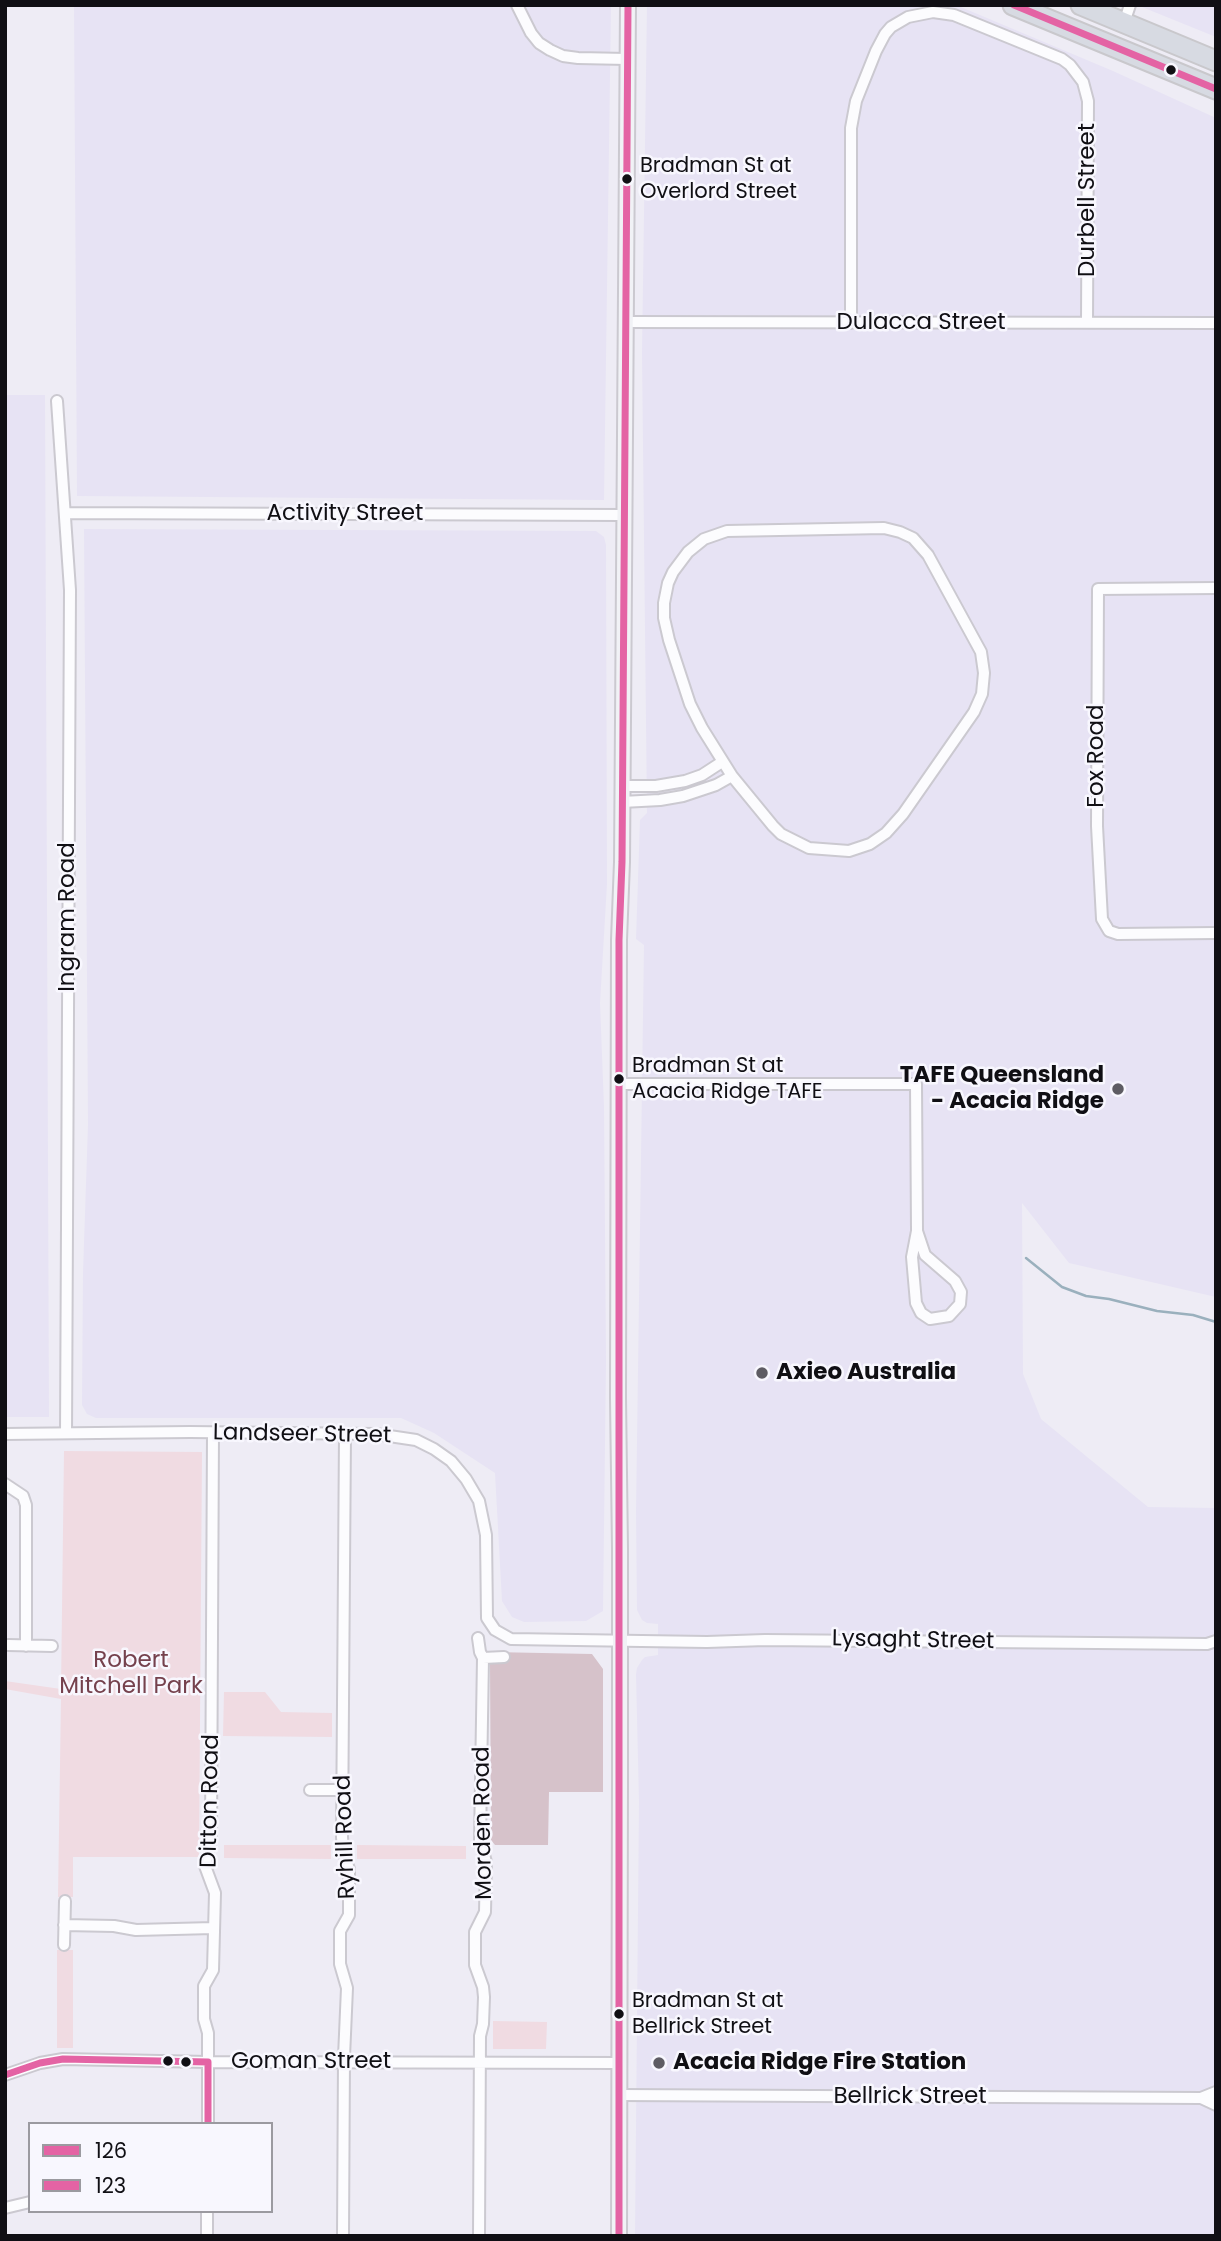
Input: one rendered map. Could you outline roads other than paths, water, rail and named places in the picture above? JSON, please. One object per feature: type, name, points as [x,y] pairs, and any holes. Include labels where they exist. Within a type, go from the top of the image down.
[{"type":"highway","points":[[1013,5],[1216,89]]},
{"type":"highway","points":[[1081,5],[1127,14],[1216,61]]},
{"type":"main road","points":[[619,2236],[619,940],[628,5]]},
{"type":"street","points":[[517,5],[531,33],[539,43],[550,50],[563,56],[578,58],[627,58]]},
{"type":"street","name":"Durbell Street","points":[[850,323],[852,121],[862,84],[885,34],[899,22],[917,14],[933,12],[947,13],[1062,59],[1081,78],[1088,101],[1087,323]]},
{"type":"street","name":"Dulacca Street","points":[[625,322],[1216,323]]},
{"type":"street","name":"Ingram Road","points":[[57,401],[70,590],[66,1433]]},
{"type":"street","name":"Activity Street","points":[[65,513],[624,515]]},
{"type":"street","points":[[884,528],[913,538],[928,555],[981,652],[984,673],[982,694],[974,712],[903,814],[887,833],[860,848],[841,852],[809,848],[781,834],[732,776],[690,704],[666,628],[664,603],[668,583],[688,552],[714,534],[739,530],[884,528]]},
{"type":"street","name":"Fox Road","points":[[1216,587],[1098,589],[1097,813],[1102,919],[1109,931],[1118,934],[1216,933]]},
{"type":"street","points":[[622,786],[656,786],[685,781],[702,775],[722,762]]},
{"type":"street","points":[[622,802],[683,796],[716,785],[732,776]]},
{"type":"street","points":[[620,1084],[916,1084],[917,1231],[912,1257],[918,1309],[930,1319],[949,1317],[960,1304],[961,1292],[955,1281],[925,1255],[917,1231]]},
{"type":"street","name":"Ditton Road","points":[[208,2122],[204,1986],[213,1970],[215,1893],[205,1866],[211,1837],[213,1433]]},
{"type":"street","name":"Landseer Street","points":[[5,1434],[345,1434],[385,1435],[416,1440],[451,1461],[467,1479],[479,1501],[486,1535],[486,1615],[499,1634],[514,1639],[620,1640]]},
{"type":"street","name":"Ryhill Road","points":[[343,2236],[347,1988],[340,1964],[340,1931],[349,1915],[349,1869],[343,1850],[345,1434]]},
{"type":"street","points":[[5,1484],[23,1496],[26,1505],[26,1646]]},
{"type":"street","name":"Morden Road","points":[[478,1637],[480,1652],[484,1658],[480,1841],[486,1862],[485,1912],[475,1932],[475,1965],[484,1997],[480,2063],[479,2236]]},
{"type":"street","name":"Lysaght Street","points":[[620,1640],[1213,1644]]},
{"type":"street","points":[[8,1646],[52,1646]]},
{"type":"street","points":[[484,1658],[504,1657]]},
{"type":"street","points":[[310,1790],[343,1790]]},
{"type":"street","points":[[64,1945],[65,1901]]},
{"type":"street","points":[[64,1925],[114,1926],[136,1930],[214,1928]]},
{"type":"street","name":"Goman Street","points":[[5,2075],[40,2063],[63,2059],[620,2063]]},
{"type":"street","name":"Bellrick Street","points":[[619,2095],[1200,2098],[1216,2092]]},
{"type":"street","name":"Bellrick Street","points":[[1200,2098],[1216,2105]]},
{"type":"street","points":[[5,2208],[28,2202]]},
{"type":"street","points":[[207,2213],[207,2236]]},
{"type":"waterway","points":[[1026,1258],[1062,1287],[1086,1296],[1157,1311],[1193,1315],[1216,1322]]},
{"type":"place","name":"Bradman St at Overlord Street","points":[[627,179]]},
{"type":"place","name":"Bradman St at Acacia Ridge TAFE","points":[[619,1079]]},
{"type":"place","name":"TAFE Queensland - Acacia Ridge","points":[[1118,1089]]},
{"type":"place","name":"Axieo Australia","points":[[762,1373]]},
{"type":"place","name":"Bradman St at Bellrick Street","points":[[619,2014]]},
{"type":"place","name":"Acacia Ridge Fire Station","points":[[659,2063]]},
{"type":"park label","name":"Robert Mitchell Park","points":[[131,1674]]}]
